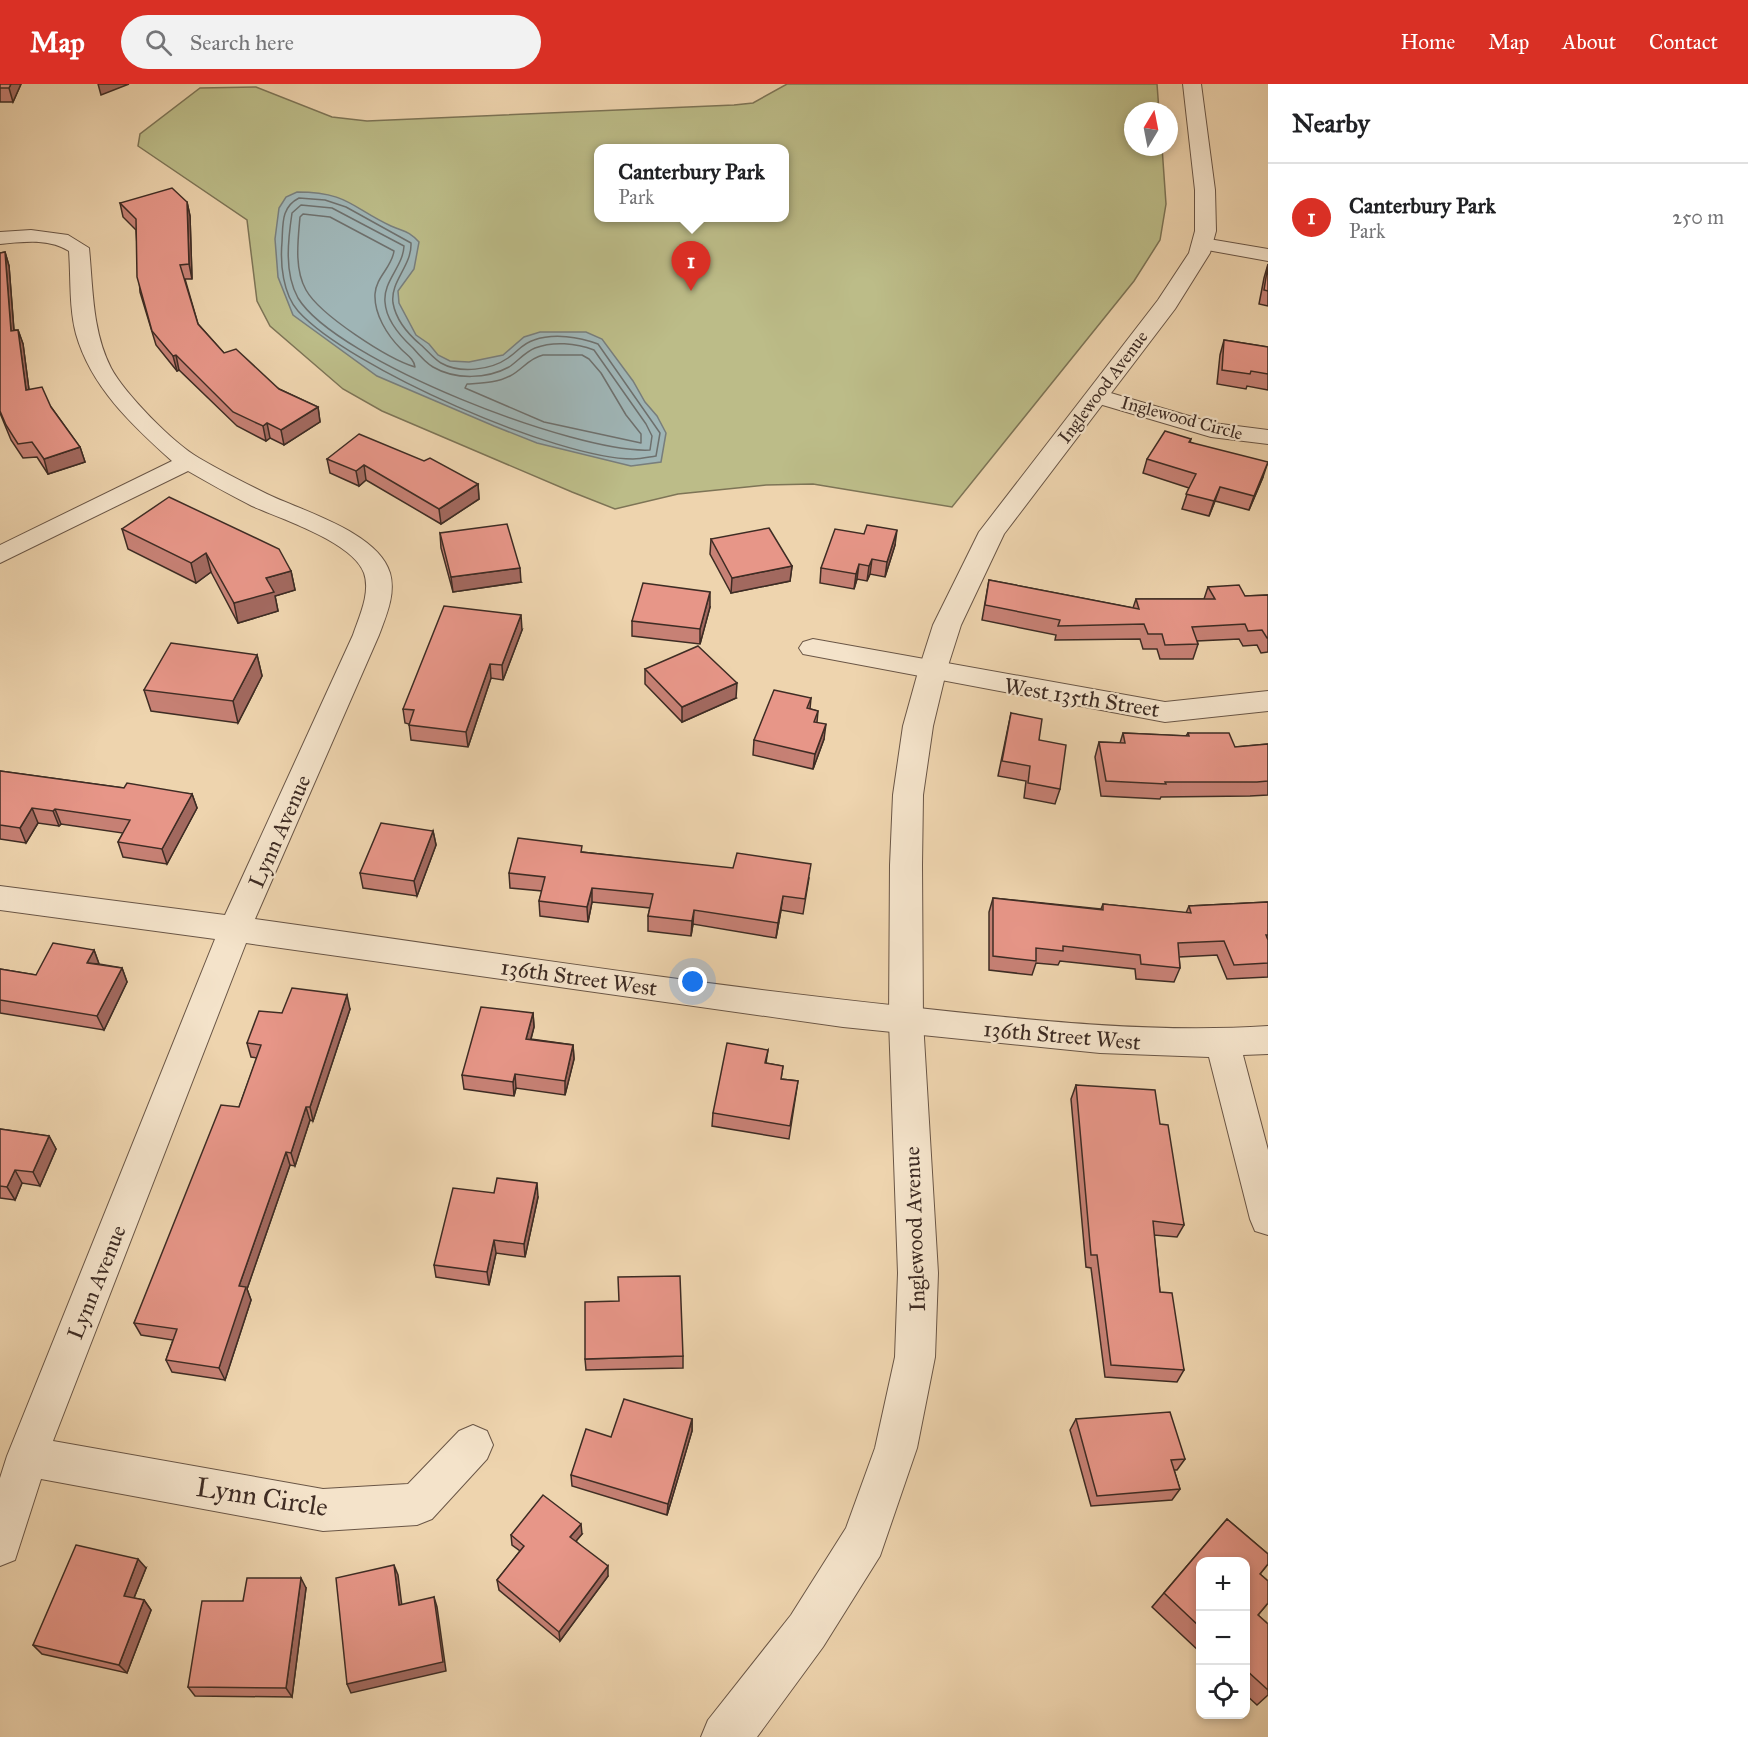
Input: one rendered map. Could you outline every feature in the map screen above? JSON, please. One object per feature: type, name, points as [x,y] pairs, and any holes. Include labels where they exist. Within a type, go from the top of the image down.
[{"type":"street","name":"Inglewood Avenue","points":[[725,1737],[739,1722],[807,1631],[864,1540],[896,1448],[915,1358],[918,1273],[906,1021],[908,795],[918,726],[932,672],[947,626],[992,532],[1167,304],[1194,264],[1203,244],[1206,225],[1205,203],[1192,84]]},
{"type":"street","name":"Lynn Avenue","points":[[0,238],[51,236],[69,240],[79,248],[86,332],[100,368],[119,395],[146,425],[188,462],[260,500],[335,532],[363,553],[377,573],[378,602],[366,635],[236,927],[27,1456],[0,1545]]},
{"type":"street","points":[[1203,244],[1268,255]]},
{"type":"street","name":"Inglewood Circle","points":[[1096,396],[1211,430],[1268,437]]},
{"type":"street","points":[[0,555],[188,462]]},
{"type":"street","points":[[813,648],[932,672]]},
{"type":"street","name":"West 135th Street","points":[[932,672],[1165,712],[1268,701]]},
{"type":"street","name":"136th Street West","points":[[0,898],[236,927],[789,1007],[906,1021],[1116,1042],[1223,1044],[1268,1040]]},
{"type":"street","points":[[1223,1044],[1268,1219]]},
{"type":"street","name":"Lynn Circle","points":[[27,1456],[323,1510],[417,1504],[473,1445]]},
{"type":"green space","points":[[787,84],[1157,84],[1158,102],[1124,102],[1124,156],[1163,156],[1166,204],[1160,240],[1134,281],[952,507],[813,484],[766,485],[678,494],[615,509],[382,411],[343,389],[270,326],[257,301],[247,220],[138,146],[140,134],[200,88],[256,87],[332,117],[367,121],[734,105],[753,103]]},
{"type":"water","points":[[297,192],[327,195],[348,202],[391,226],[409,233],[419,242],[414,269],[398,291],[399,303],[416,335],[429,344],[438,355],[450,361],[469,362],[503,355],[524,337],[540,332],[586,332],[602,339],[657,416],[666,433],[661,462],[631,466],[537,443],[494,426],[377,376],[293,315],[278,277],[275,239],[279,208],[286,197]]},
{"type":"building","points":[[0,84],[11,84],[9,88],[0,88]]},
{"type":"building","points":[[172,188],[187,202],[189,264],[180,265],[198,324],[224,353],[236,349],[279,389],[318,407],[281,430],[267,423],[263,426],[233,412],[176,355],[173,356],[152,331],[137,277],[136,219],[120,203]]},
{"type":"building","points":[[5,252],[11,331],[18,330],[26,390],[42,387],[51,407],[80,447],[44,459],[32,442],[18,444],[0,411],[0,253]]},
{"type":"building","points":[[1268,265],[1268,291],[1264,290]]},
{"type":"building","points":[[1224,340],[1268,347],[1268,374],[1222,370]]},
{"type":"building","points":[[1165,431],[1191,439],[1189,442],[1268,462],[1254,496],[1220,487],[1214,501],[1186,494],[1196,474],[1147,459]]},
{"type":"building","points":[[359,434],[424,461],[430,458],[478,484],[439,509],[364,465],[356,471],[327,459]]},
{"type":"building","points":[[169,497],[279,549],[291,571],[266,578],[274,592],[234,603],[206,553],[191,563],[122,529]]},
{"type":"building","points":[[507,524],[520,568],[451,577],[440,533]]},
{"type":"building","points":[[867,525],[897,530],[887,562],[872,559],[869,566],[859,564],[856,574],[821,568],[835,529],[864,534]]},
{"type":"building","points":[[769,528],[792,566],[732,578],[711,539]]},
{"type":"building","points":[[989,580],[1139,609],[1136,599],[1215,599],[1208,587],[1239,585],[1245,596],[1268,595],[1268,638],[1262,630],[1248,631],[1245,624],[1192,627],[1198,644],[1165,645],[1162,634],[1148,634],[1144,624],[1058,626],[1060,620],[985,605]]},
{"type":"building","points":[[643,583],[710,592],[700,629],[632,621]]},
{"type":"building","points":[[444,606],[521,615],[502,665],[490,664],[466,732],[409,725],[414,710],[403,709]]},
{"type":"building","points":[[171,643],[257,655],[233,701],[144,690]]},
{"type":"building","points":[[698,646],[737,683],[682,707],[645,669]]},
{"type":"building","points":[[774,690],[811,698],[807,708],[818,711],[814,722],[826,724],[815,754],[754,740]]},
{"type":"building","points":[[1011,713],[1042,719],[1039,740],[1066,745],[1060,789],[1028,783],[1030,766],[1002,761]]},
{"type":"building","points":[[1123,733],[1189,736],[1188,733],[1229,733],[1235,747],[1268,744],[1268,781],[1165,782],[1166,784],[1106,781],[1099,742],[1125,743]]},
{"type":"building","points":[[0,771],[124,788],[127,783],[192,794],[162,849],[118,842],[130,820],[55,809],[53,811],[32,808],[20,828],[0,825]]},
{"type":"building","points":[[381,823],[433,831],[414,881],[360,873]]},
{"type":"building","points":[[518,838],[582,846],[581,852],[733,868],[737,853],[811,864],[805,899],[783,896],[778,923],[694,910],[692,921],[648,916],[653,894],[592,888],[587,907],[539,901],[545,877],[509,873]]},
{"type":"building","points":[[993,898],[1103,910],[1103,904],[1191,913],[1189,906],[1268,902],[1268,935],[1266,935],[1268,963],[1234,965],[1224,941],[1178,943],[1180,968],[1141,964],[1140,955],[1063,946],[1063,951],[1036,948],[1036,961],[993,956]]},
{"type":"building","points":[[53,943],[94,950],[87,963],[122,968],[97,1016],[0,1000],[0,969],[36,975]]},
{"type":"building","points":[[292,988],[347,995],[310,1107],[306,1107],[291,1153],[286,1152],[239,1286],[246,1287],[219,1368],[166,1360],[177,1329],[134,1323],[221,1105],[239,1107],[261,1045],[247,1043],[259,1011],[282,1013]]},
{"type":"building","points":[[481,1007],[533,1013],[526,1039],[573,1045],[565,1081],[515,1074],[513,1082],[462,1075]]},
{"type":"building","points":[[727,1043],[768,1050],[765,1063],[783,1066],[781,1079],[798,1081],[790,1126],[713,1113]]},
{"type":"building","points":[[1076,1085],[1155,1090],[1160,1124],[1168,1125],[1184,1225],[1153,1221],[1160,1292],[1172,1293],[1184,1370],[1111,1365],[1097,1255],[1091,1255]]},
{"type":"building","points":[[0,1129],[49,1136],[33,1172],[15,1170],[7,1187],[0,1186]]},
{"type":"building","points":[[497,1178],[537,1183],[524,1244],[494,1240],[487,1272],[434,1265],[453,1188],[494,1193]]},
{"type":"building","points":[[680,1276],[683,1356],[585,1359],[585,1302],[619,1301],[618,1277]]},
{"type":"building","points":[[624,1399],[692,1419],[668,1504],[571,1475],[586,1429],[611,1437]]},
{"type":"building","points":[[1170,1412],[1185,1459],[1171,1460],[1180,1489],[1097,1496],[1076,1419]]},
{"type":"building","points":[[543,1495],[581,1524],[570,1537],[608,1566],[559,1632],[497,1580],[524,1546],[511,1535]]},
{"type":"building","points":[[1227,1519],[1268,1554],[1268,1564],[1260,1574],[1268,1581],[1268,1603],[1258,1615],[1268,1624],[1268,1690],[1250,1674],[1250,1557],[1196,1557],[1196,1623],[1164,1593]]},
{"type":"building","points":[[76,1545],[138,1559],[124,1596],[144,1600],[119,1665],[33,1645]]},
{"type":"building","points":[[394,1565],[399,1605],[434,1597],[443,1662],[347,1684],[336,1578]]},
{"type":"building","points":[[247,1578],[301,1578],[286,1688],[188,1687],[202,1601],[243,1601]]},
{"type":"place","name":"Canterbury Park","points":[[691,291]]}]
